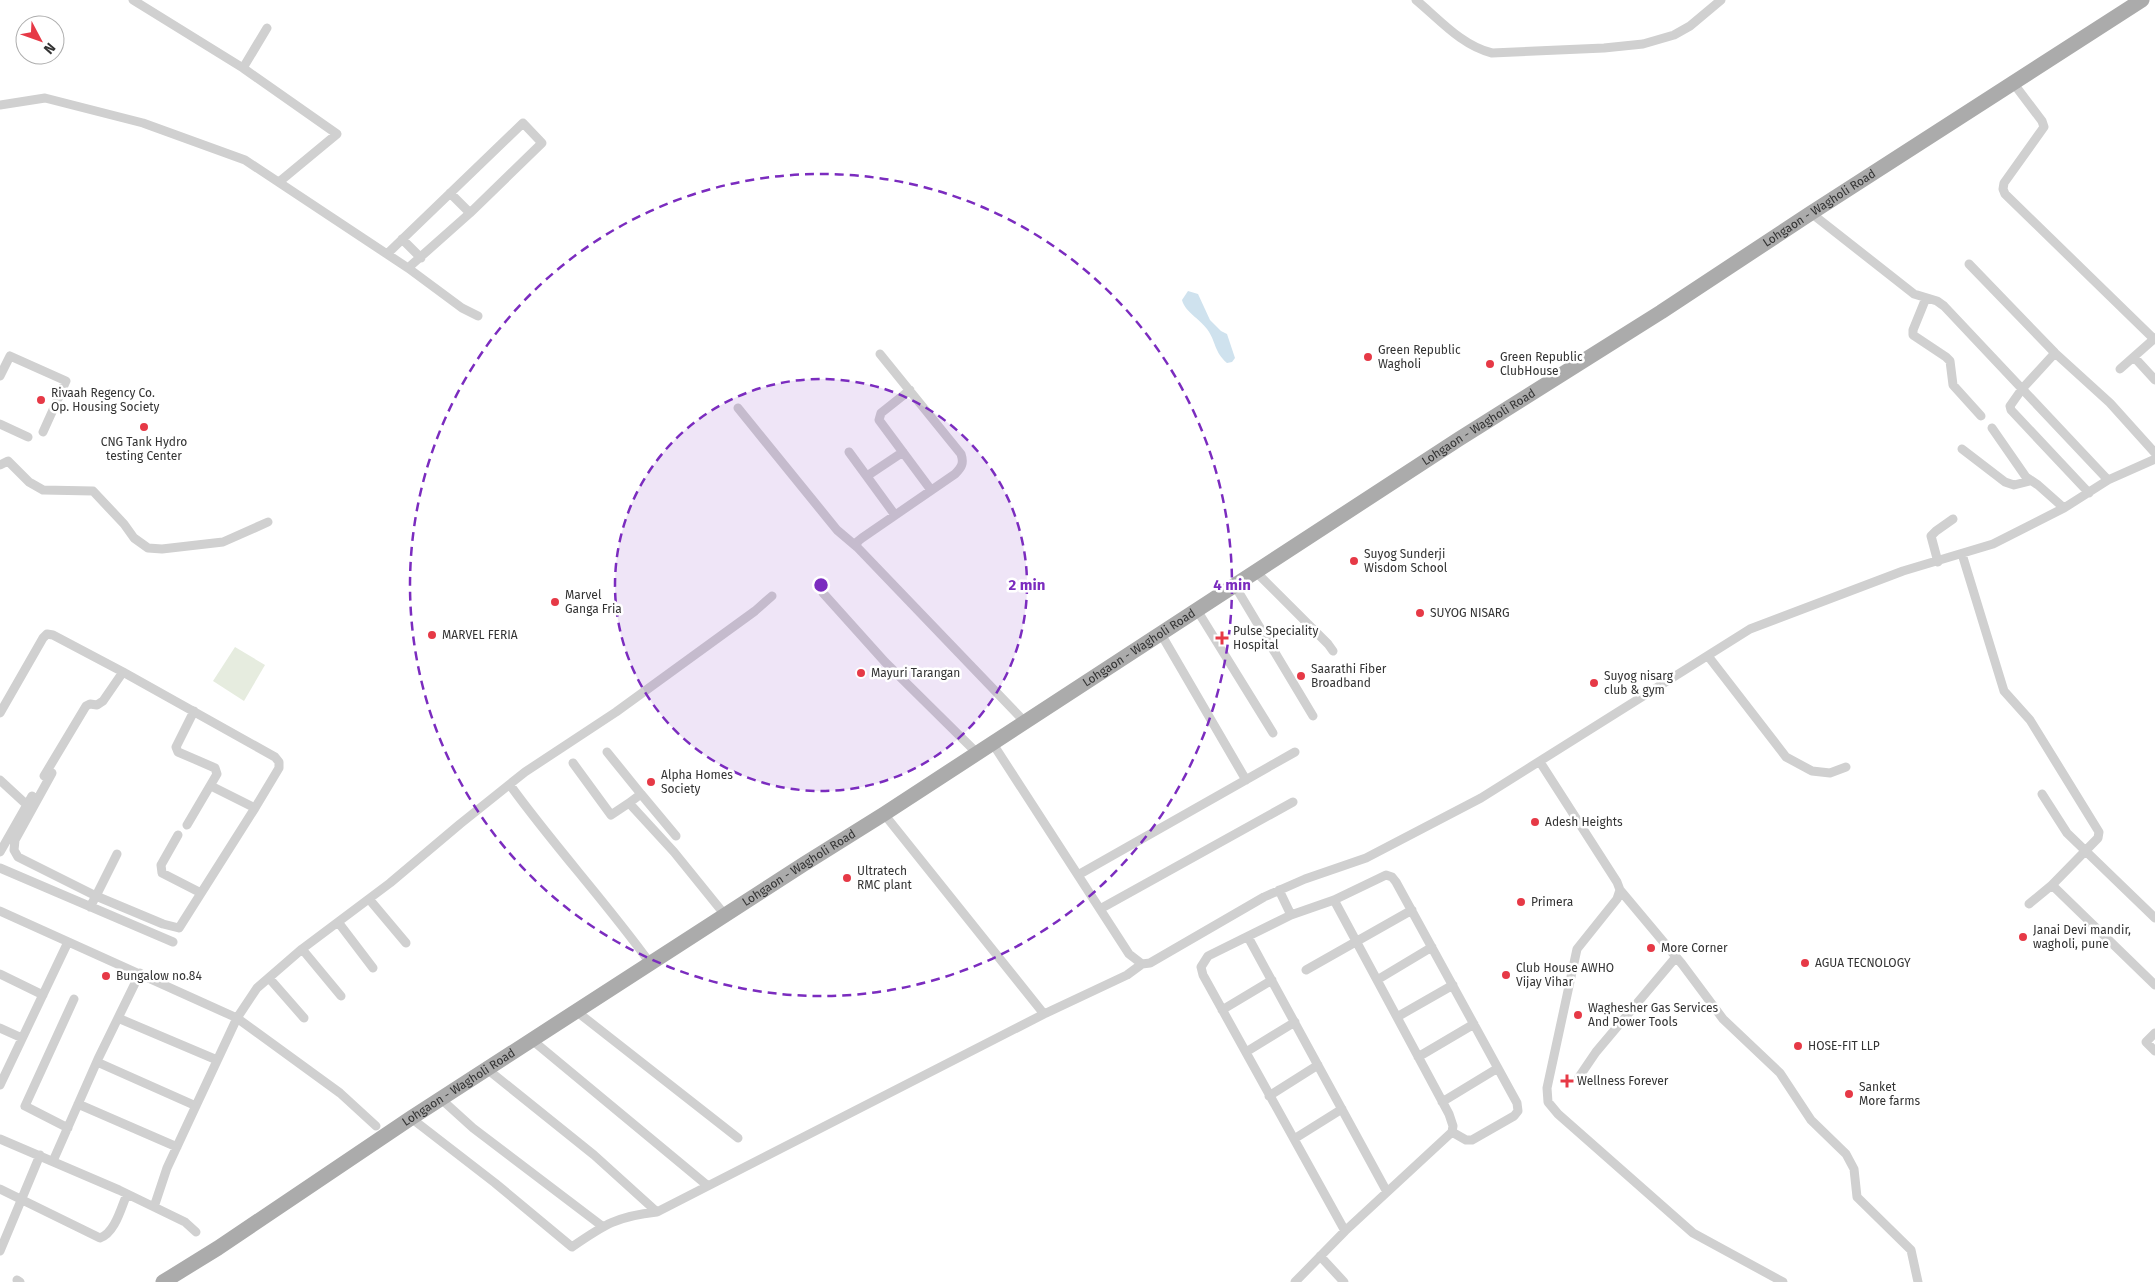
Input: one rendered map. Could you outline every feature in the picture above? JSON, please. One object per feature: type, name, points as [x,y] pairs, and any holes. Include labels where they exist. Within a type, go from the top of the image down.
[{"type":"main road","name":"Lohgaon - Wagholi Road","points":[[163,1282],[218,1248],[441,1098],[993,744],[1459,439],[1695,291],[1811,213],[2142,0]]},
{"type":"street","points":[[133,0],[243,68],[337,134],[278,182]]},
{"type":"street","points":[[1416,0],[1478,50],[1502,52],[1604,48],[1643,44],[1674,35],[1690,26],[1721,0]]},
{"type":"street","points":[[243,68],[267,28]]},
{"type":"street","points":[[2014,84],[2042,121],[2044,127],[2004,183],[2003,189],[2005,194],[2155,338],[2120,369]]},
{"type":"street","points":[[0,105],[45,98],[143,123],[245,160],[408,268],[462,308],[478,316]]},
{"type":"street","points":[[386,254],[523,123],[542,143],[470,213],[408,268]]},
{"type":"street","points":[[450,193],[470,213]]},
{"type":"street","points":[[1811,213],[1914,294],[1938,301],[1944,306],[2108,480]]},
{"type":"street","points":[[402,239],[421,258]]},
{"type":"street","points":[[1969,264],[2055,353],[2110,403],[2155,454]]},
{"type":"street","points":[[1926,298],[1913,330],[1913,335],[1946,357],[1950,362],[1953,385],[1981,416]]},
{"type":"street","points":[[2055,353],[2022,388],[2010,406],[2011,410],[2089,492]]},
{"type":"street","points":[[857,548],[857,542],[862,538],[955,474],[961,468],[963,461],[961,454],[880,354]]},
{"type":"street","points":[[0,376],[10,356],[66,382],[43,432]]},
{"type":"street","points":[[2134,357],[2155,380]]},
{"type":"street","points":[[910,390],[879,416],[881,424],[932,490]]},
{"type":"street","points":[[738,408],[837,530],[857,548],[1025,722]]},
{"type":"street","points":[[0,424],[28,437]]},
{"type":"street","points":[[1992,428],[2020,471],[2064,508]]},
{"type":"street","points":[[1962,449],[2005,482],[2014,485],[2030,481]]},
{"type":"street","points":[[849,452],[896,515]]},
{"type":"street","points":[[867,476],[903,452]]},
{"type":"street","points":[[411,1118],[495,1183],[572,1247],[602,1226],[629,1215],[657,1212],[1044,1014],[1126,975],[1142,964],[1150,963],[1244,908],[1279,890],[1366,858],[1398,842],[1481,798],[1750,629],[1903,572],[1994,544],[2064,508],[2108,480],[2155,459]]},
{"type":"street","points":[[0,464],[8,462],[12,464],[29,482],[43,490],[93,491],[124,524],[134,538],[148,548],[162,550],[223,542],[268,522]]},
{"type":"street","points":[[1938,562],[1931,536],[1936,530],[1953,519]]},
{"type":"street","points":[[1962,554],[2004,691],[2030,720],[2099,832],[2098,838],[2052,885],[2029,904]]},
{"type":"street","points":[[1257,573],[1333,651]]},
{"type":"street","points":[[1235,586],[1313,716]]},
{"type":"street","points":[[823,593],[885,662],[978,753]]},
{"type":"street","points":[[154,1207],[177,1147],[237,1018],[250,996],[302,949],[369,899],[510,785],[570,741],[616,712],[755,611],[772,596]]},
{"type":"street","points":[[1197,610],[1273,733]]},
{"type":"street","points":[[0,713],[43,638],[47,634],[53,635],[275,756],[279,762],[279,768],[255,808],[179,928],[163,924],[96,896],[18,857],[14,850],[15,840],[52,773]]},
{"type":"street","points":[[1160,634],[1246,780]]},
{"type":"street","points":[[1708,656],[1786,757],[1812,771],[1830,773],[1846,767]]},
{"type":"street","points":[[0,852],[86,706],[90,704],[97,705],[102,701],[123,672]]},
{"type":"street","points":[[187,825],[211,786],[217,770],[178,752],[176,748],[194,711]]},
{"type":"street","points":[[993,744],[1129,954],[1142,964]]},
{"type":"street","points":[[607,752],[676,836]]},
{"type":"street","points":[[1078,875],[1295,752]]},
{"type":"street","points":[[1540,762],[1617,882],[1620,890],[1676,957],[1723,1019],[1780,1072],[1811,1120],[1846,1154],[1854,1169],[1857,1197],[1911,1250],[1918,1282]]},
{"type":"street","points":[[573,763],[611,815],[641,794]]},
{"type":"street","points":[[0,780],[27,805]]},
{"type":"street","points":[[510,785],[541,828],[633,940],[650,964]]},
{"type":"street","points":[[211,786],[255,808]]},
{"type":"street","points":[[2042,794],[2062,828],[2084,852],[2155,918]]},
{"type":"street","points":[[1100,909],[1292,802]]},
{"type":"street","points":[[629,803],[674,852],[725,915]]},
{"type":"street","points":[[884,814],[1044,1014]]},
{"type":"street","points":[[178,836],[161,865],[162,873],[201,892]]},
{"type":"street","points":[[90,907],[117,854]]},
{"type":"street","points":[[0,868],[173,942]]},
{"type":"street","points":[[1345,1230],[1203,975],[1202,967],[1208,956],[1291,915],[1334,900],[1386,875],[1392,877],[1412,910],[1517,1104],[1518,1111],[1514,1116],[1472,1140],[1466,1140],[1452,1132]]},
{"type":"street","points":[[2052,885],[2155,984]]},
{"type":"street","points":[[1279,890],[1291,915]]},
{"type":"street","points":[[1620,890],[1617,900],[1577,949],[1547,1088],[1548,1102],[1558,1114],[1693,1233],[1783,1282]]},
{"type":"street","points":[[369,899],[406,943]]},
{"type":"street","points":[[1295,1282],[1345,1230],[1452,1132],[1453,1126],[1334,900]]},
{"type":"street","points":[[1306,970],[1357,943],[1412,910]]},
{"type":"street","points":[[0,911],[237,1018],[340,1093],[376,1126]]},
{"type":"street","points":[[338,922],[373,968]]},
{"type":"street","points":[[1248,937],[1387,1192]]},
{"type":"street","points":[[0,1084],[68,942]]},
{"type":"street","points":[[1377,980],[1432,947]]},
{"type":"street","points":[[302,949],[341,996]]},
{"type":"street","points":[[1579,1077],[1596,1052],[1676,957]]},
{"type":"street","points":[[53,1161],[97,1062],[140,973]]},
{"type":"street","points":[[0,974],[43,995]]},
{"type":"street","points":[[269,978],[304,1018]]},
{"type":"street","points":[[1222,1010],[1272,980]]},
{"type":"street","points":[[1397,1018],[1453,985]]},
{"type":"street","points":[[68,1128],[25,1106],[74,999]]},
{"type":"street","points":[[576,1011],[738,1138]]},
{"type":"street","points":[[118,1018],[218,1060]]},
{"type":"street","points":[[1246,1052],[1295,1022]]},
{"type":"street","points":[[1418,1057],[1474,1024]]},
{"type":"street","points":[[0,1028],[22,1038]]},
{"type":"street","points":[[2155,1033],[2146,1042],[2155,1051]]},
{"type":"street","points":[[532,1040],[708,1186]]},
{"type":"street","points":[[97,1062],[196,1106]]},
{"type":"street","points":[[1269,1096],[1318,1065]]},
{"type":"street","points":[[1442,1102],[1498,1068]]},
{"type":"street","points":[[487,1069],[594,1155],[657,1212]]},
{"type":"street","points":[[441,1098],[492,1144],[602,1226]]},
{"type":"street","points":[[78,1104],[177,1147]]},
{"type":"street","points":[[1294,1139],[1342,1109]]},
{"type":"street","points":[[0,1138],[127,1194],[184,1222],[196,1232]]},
{"type":"street","points":[[1,1245],[23,1199],[40,1156]]},
{"type":"street","points":[[0,1189],[100,1238],[106,1236],[111,1230],[127,1194]]},
{"type":"street","points":[[1320,1256],[1344,1282]]},
{"type":"shaded area","points":[[235,647],[265,665],[244,701],[213,681]]},
{"type":"water","points":[[1188,291],[1198,294],[1210,320],[1227,334],[1235,358],[1232,362],[1227,363],[1223,359],[1217,351],[1207,329],[1189,312],[1184,304],[1182,300]]},
{"type":"place","name":"Green Republic Wagholi","points":[[1368,357]]},
{"type":"place","name":"Green Republic ClubHouse","points":[[1490,364]]},
{"type":"place","name":"Rivaah Regency Co. Op. Housing Society","points":[[41,400]]},
{"type":"place","name":"CNG Tank Hydro testing Center","points":[[144,427]]},
{"type":"place","name":"Suyog Sunderji Wisdom School","points":[[1354,561]]},
{"type":"place","name":"Marvel Ganga Fria","points":[[555,602]]},
{"type":"place","name":"SUYOG NISARG","points":[[1420,613]]},
{"type":"place","name":"MARVEL FERIA","points":[[432,635]]},
{"type":"place","name":"Pulse Speciality Hospital","points":[[1222,638]]},
{"type":"place","name":"Mayuri Tarangan","points":[[861,673]]},
{"type":"place","name":"Saarathi Fiber Broadband","points":[[1301,676]]},
{"type":"place","name":"Suyog nisarg club & gym","points":[[1594,683]]},
{"type":"place","name":"Alpha Homes Society","points":[[651,782]]},
{"type":"place","name":"Adesh Heights","points":[[1535,822]]},
{"type":"place","name":"Ultratech RMC plant","points":[[847,878]]},
{"type":"place","name":"Primera","points":[[1521,902]]},
{"type":"place","name":"Janai Devi mandir, wagholi, pune","points":[[2023,937]]},
{"type":"place","name":"More Corner","points":[[1651,948]]},
{"type":"place","name":"AGUA TECNOLOGY","points":[[1805,963]]},
{"type":"place","name":"Club House AWHO Vijay Vihar","points":[[1506,975]]},
{"type":"place","name":"Bungalow no.84","points":[[106,976]]},
{"type":"place","name":"Waghesher Gas Services And Power Tools","points":[[1578,1015]]},
{"type":"place","name":"HOSE-FIT LLP","points":[[1798,1046]]},
{"type":"place","name":"Wellness Forever","points":[[1567,1081]]},
{"type":"place","name":"Sanket More farms","points":[[1849,1094]]}]
